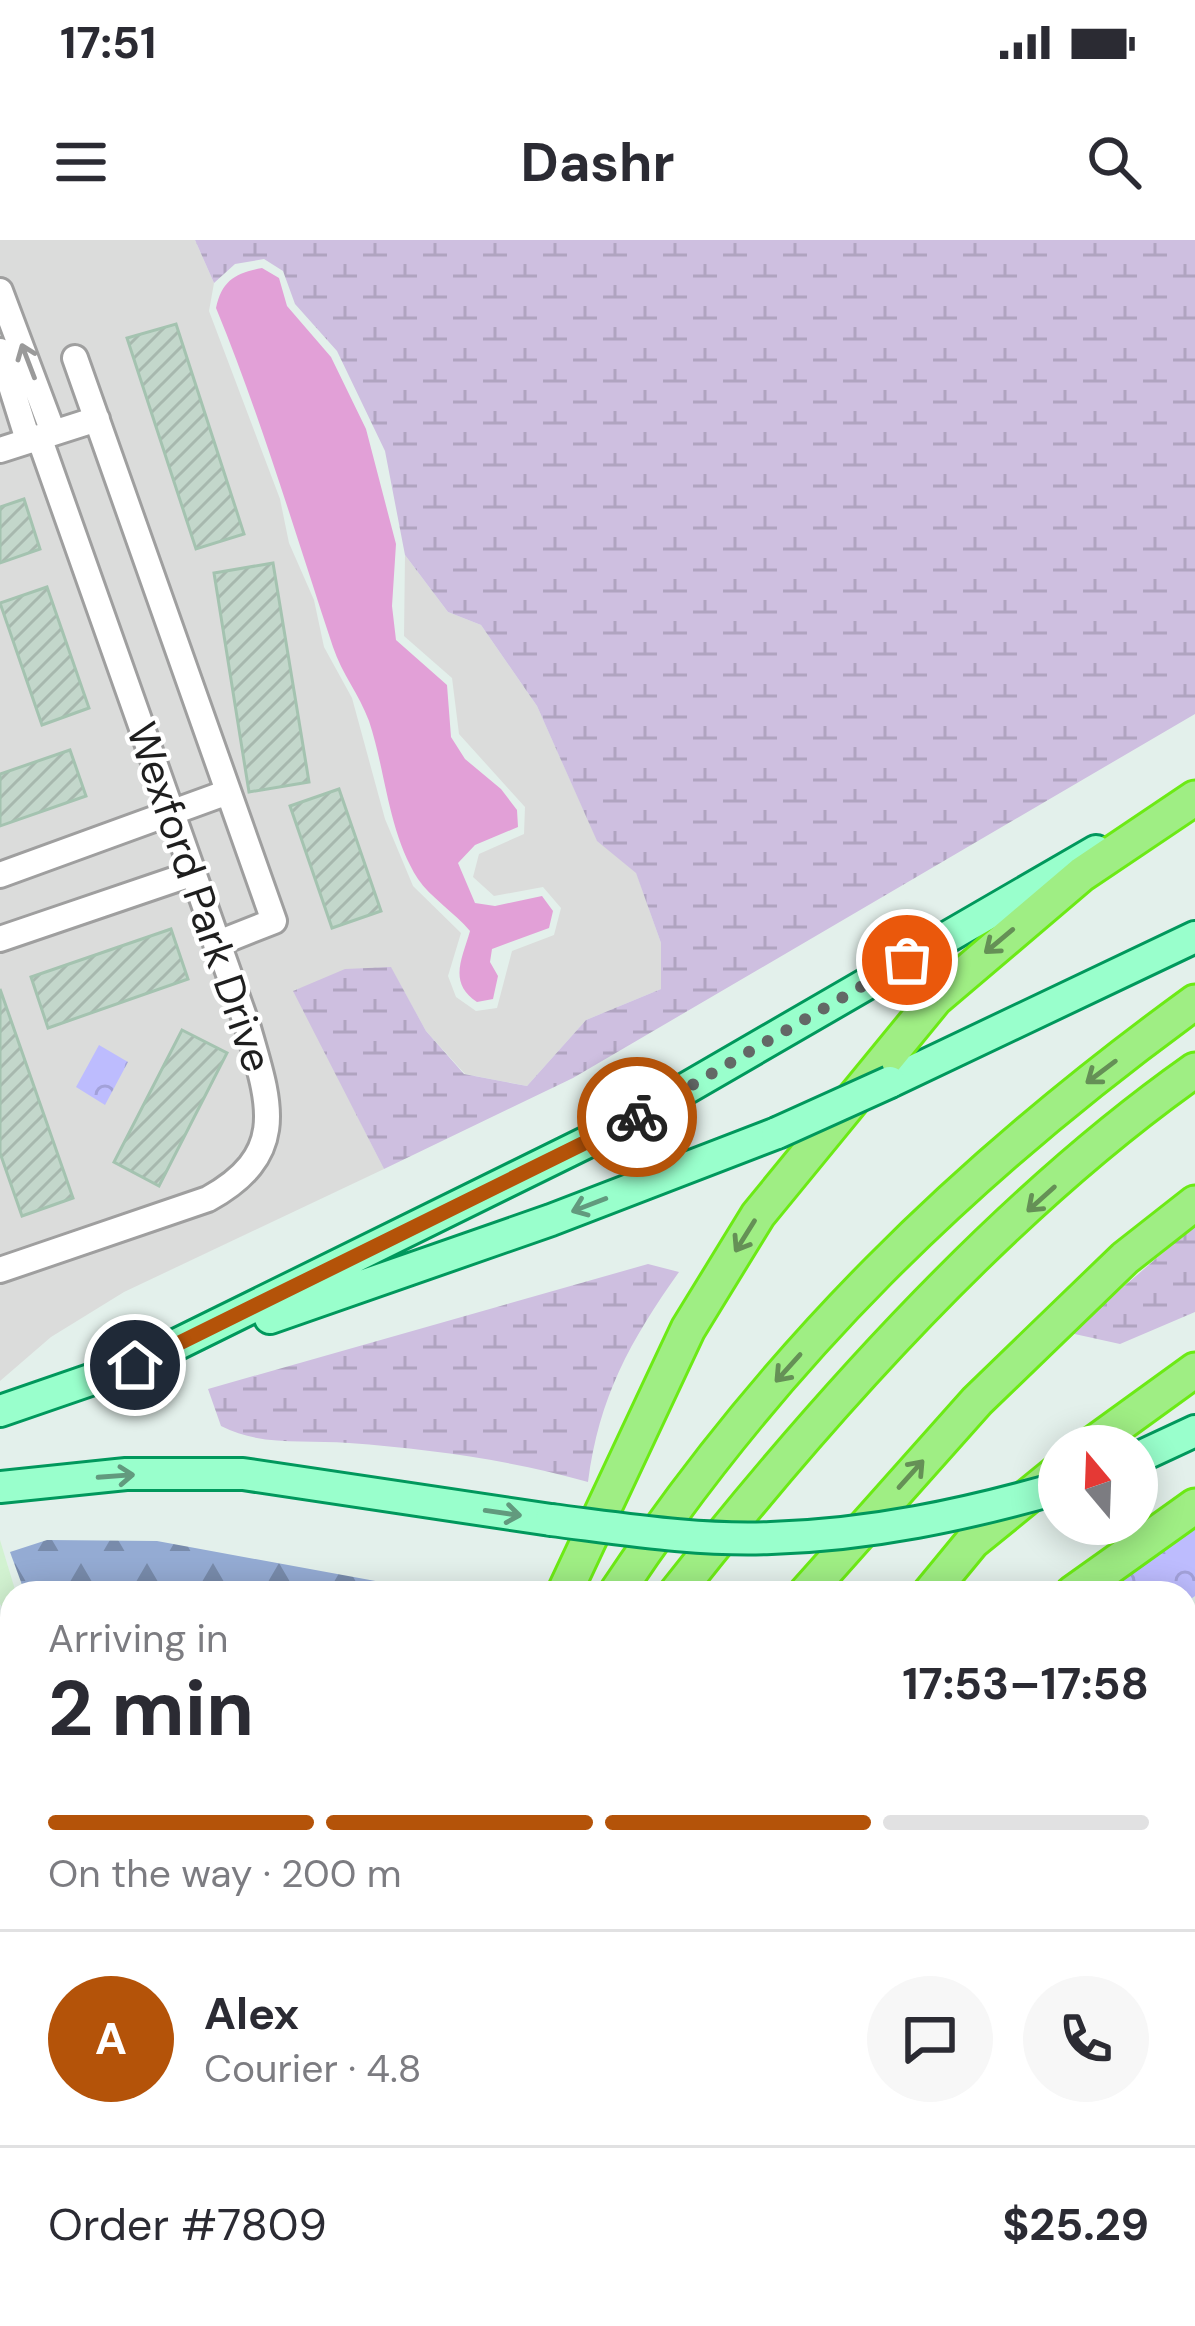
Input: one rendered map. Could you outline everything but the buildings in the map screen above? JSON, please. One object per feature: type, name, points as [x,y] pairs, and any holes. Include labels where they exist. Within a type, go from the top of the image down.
[{"type":"highway","points":[[570,1581],[688,1329],[758,1215],[934,1000],[1082,874],[1195,796]]},
{"type":"highway","points":[[624,1581],[681,1498],[770,1388],[899,1246],[1043,1115],[1195,1002]]},
{"type":"highway","points":[[685,1581],[770,1474],[975,1258],[1153,1100],[1195,1070]]},
{"type":"highway","points":[[817,1581],[977,1401],[1125,1258],[1195,1203]]},
{"type":"highway","points":[[1119,1425],[1195,1370]]},
{"type":"highway","points":[[940,1581],[972,1541],[1038,1488]]},
{"type":"highway","points":[[1090,1581],[1195,1506]]},
{"type":"main road","points":[[135,1365],[630,1121],[1195,796]]},
{"type":"main road","points":[[0,1411],[551,1220],[777,1133],[1195,937]]},
{"type":"main road","points":[[1158,1448],[1195,1431]]},
{"type":"main road","points":[[0,1487],[126,1474],[243,1474],[551,1520],[681,1535],[768,1539],[883,1530],[1038,1493]]},
{"type":"street","name":"Wexford Park Drive","points":[[0,292],[40,436],[268,1099],[268,1134],[255,1163],[238,1182],[208,1199],[0,1270]]},
{"type":"street","name":"Wexford Park Drive","points":[[0,351],[40,436]]},
{"type":"street","points":[[75,358],[274,921],[216,944]]},
{"type":"street","points":[[0,450],[97,418]]},
{"type":"street","points":[[0,874],[228,792]]},
{"type":"street","points":[[0,939],[191,874]]},
{"type":"shaded area","points":[[0,240],[195,240],[214,283],[209,311],[280,499],[289,543],[314,600],[324,647],[352,698],[385,819],[413,886],[461,933],[448,976],[456,997],[476,1011],[497,1008],[512,951],[554,935],[561,908],[543,887],[494,896],[473,877],[479,854],[524,834],[525,807],[459,734],[452,678],[404,636],[405,555],[448,612],[481,625],[537,706],[597,840],[636,872],[661,943],[661,989],[586,1020],[527,1086],[465,1074],[426,1031],[391,968],[294,990],[384,1169],[124,1292],[51,1337],[0,1381]]},
{"type":"shaded area","points":[[262,268],[279,278],[287,306],[331,357],[366,429],[396,544],[392,606],[396,640],[447,685],[451,737],[465,759],[501,789],[517,810],[518,827],[475,845],[458,863],[475,903],[495,906],[542,896],[553,911],[549,928],[492,949],[490,962],[498,976],[493,999],[477,1002],[463,987],[461,961],[470,931],[423,886],[400,842],[369,721],[333,647],[216,308],[232,279]]},
{"type":"shaded area","points":[[0,1540],[12,1581],[0,1581]]},
{"type":"green space","points":[[195,240],[1195,240],[1195,714],[573,1078],[384,1169],[293,991],[345,969],[391,967],[426,1031],[464,1074],[527,1086],[586,1020],[661,989],[661,943],[636,873],[597,841],[537,706],[481,625],[448,612],[405,555],[385,451],[337,351],[295,304],[283,271],[264,259],[235,264],[214,283]]},
{"type":"green space","points":[[99,1045],[128,1062],[105,1105],[76,1087]]},
{"type":"green space","points":[[1195,1225],[1195,1312],[1120,1344],[1070,1333]]},
{"type":"green space","points":[[648,1264],[679,1272],[619,1371],[600,1423],[588,1482],[439,1452],[252,1437],[221,1426],[208,1389]]},
{"type":"green space","points":[[1195,1519],[1195,1581],[1108,1581]]},
{"type":"green space","points":[[47,1540],[157,1541],[375,1581],[21,1581],[10,1552]]},
{"type":"way so far","points":[[637,1117],[907,960]]},
{"type":"route","points":[[135,1365],[637,1117]]}]
